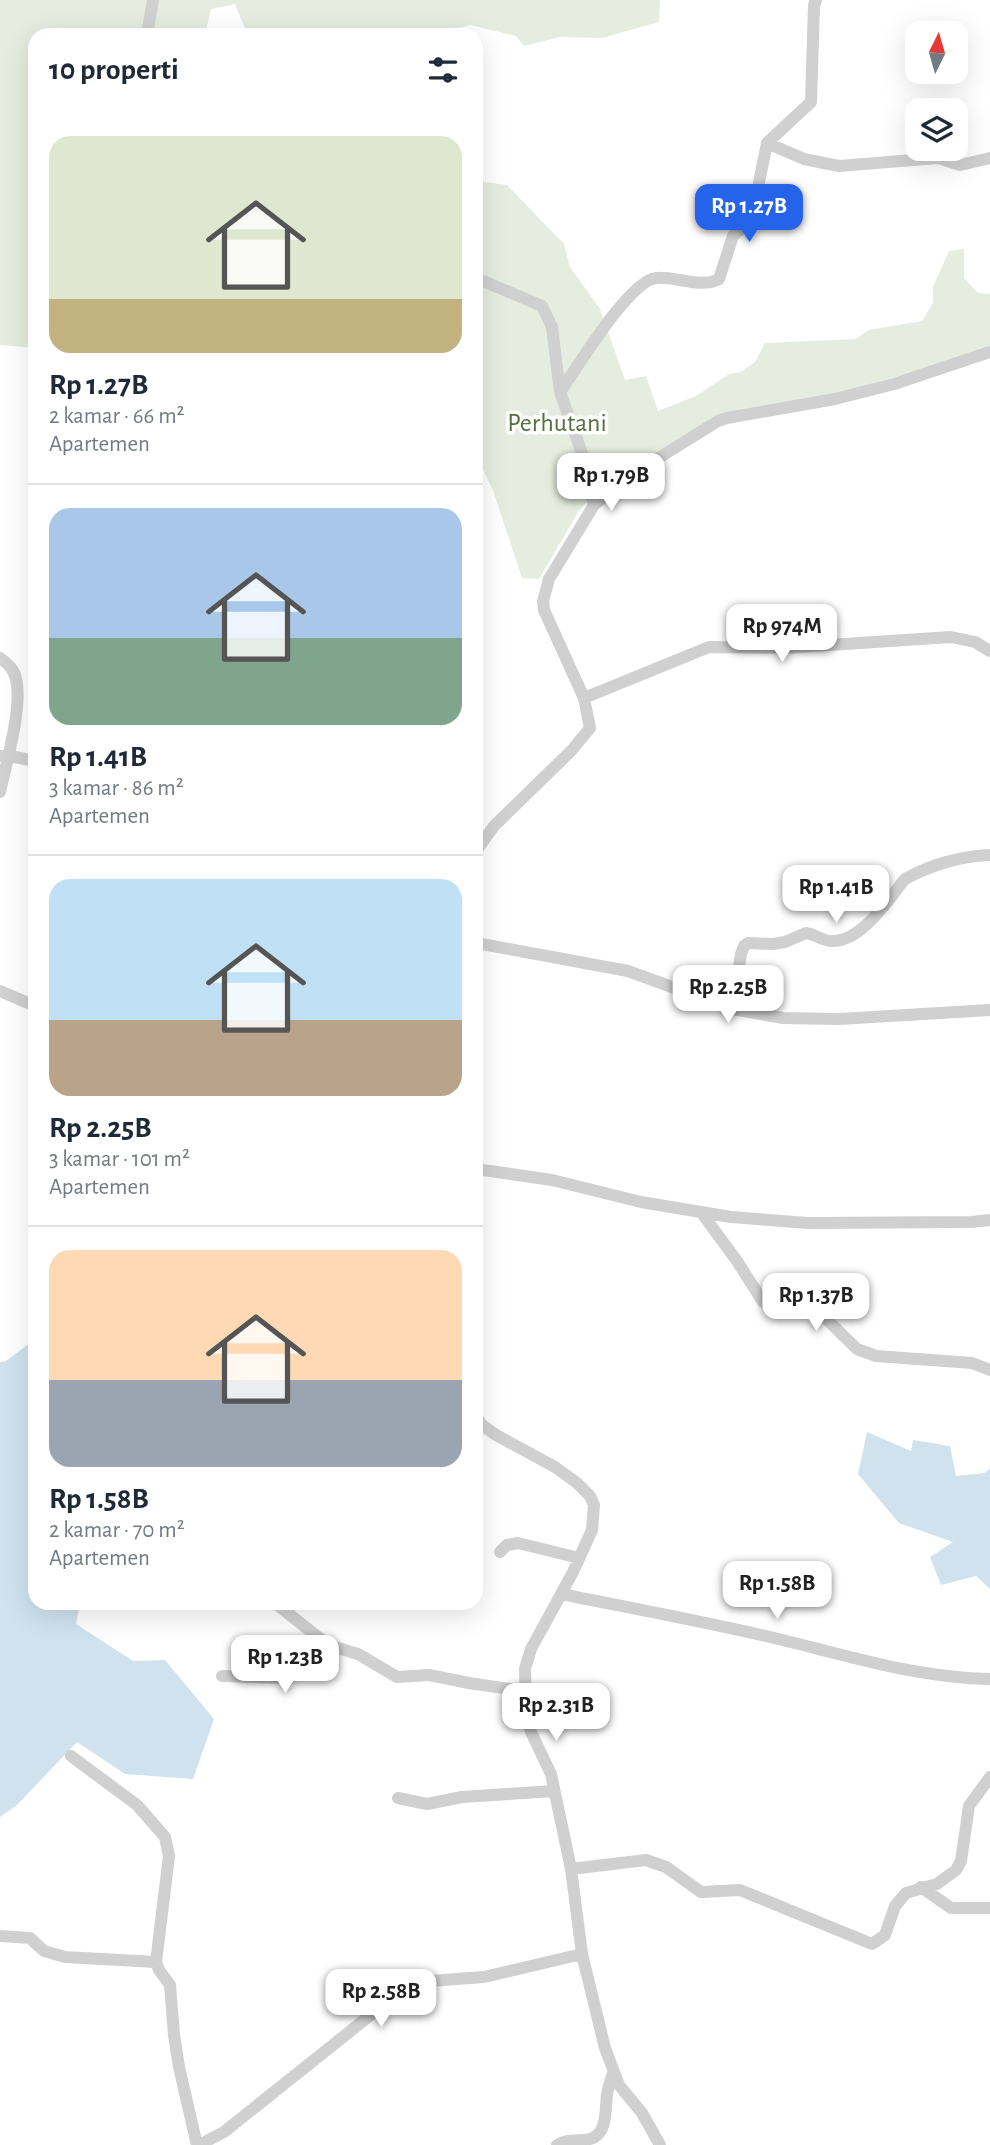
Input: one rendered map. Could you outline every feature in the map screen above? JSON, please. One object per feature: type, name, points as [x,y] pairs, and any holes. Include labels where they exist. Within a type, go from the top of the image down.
[{"type":"street","points":[[149,28],[153,0]]},
{"type":"street","points":[[561,392],[621,305],[644,281],[662,278],[708,282],[719,279],[733,236],[749,221],[753,212],[767,144],[811,102],[816,0]]},
{"type":"street","points":[[767,144],[804,159],[839,166],[938,158],[960,165],[990,158]]},
{"type":"street","points":[[483,281],[542,306],[548,314],[561,392],[583,456],[594,505]]},
{"type":"street","points":[[483,841],[494,826],[590,728],[584,698],[544,610],[543,601],[549,579],[594,505],[628,477],[727,418],[835,399],[990,352]]},
{"type":"street","points":[[584,698],[709,647],[784,648],[951,637],[975,642],[990,651]]},
{"type":"street","points":[[0,658],[14,672],[18,690],[0,792]]},
{"type":"street","points":[[5,756],[28,760]]},
{"type":"street","points":[[732,1009],[742,950],[748,943],[773,944],[806,933],[826,941],[847,939],[859,932],[905,879],[960,857],[990,855]]},
{"type":"street","points":[[483,944],[628,971],[732,1009],[783,1018],[810,1020],[990,1010]]},
{"type":"street","points":[[0,991],[28,1003]]},
{"type":"street","points":[[483,1170],[552,1180],[641,1202],[701,1212],[808,1223],[990,1220]]},
{"type":"street","points":[[701,1212],[763,1302],[817,1310],[863,1353],[972,1363],[990,1370]]},
{"type":"street","points":[[483,1426],[555,1467],[590,1496],[594,1515],[592,1530],[531,1649],[525,1669],[524,1691],[531,1732],[546,1760],[554,1791],[571,1869],[582,1954],[613,2073],[619,2085],[642,2112],[660,2145]]},
{"type":"street","points":[[500,1552],[507,1545],[519,1543],[579,1558]]},
{"type":"street","points":[[561,1594],[771,1637],[901,1669],[990,1679]]},
{"type":"street","points":[[284,1610],[328,1645],[358,1654],[397,1677],[429,1675],[469,1684],[524,1691]]},
{"type":"street","points":[[222,1676],[286,1678],[313,1654],[328,1645]]},
{"type":"street","points":[[71,1756],[137,1805],[165,1837],[169,1856],[156,1962],[170,1985],[179,2067],[198,2145],[224,2132],[408,1985],[416,1982],[484,1977],[582,1954]]},
{"type":"street","points":[[571,1869],[646,1860],[666,1867],[701,1892],[740,1890],[872,1944],[885,1935],[895,1906],[906,1893],[937,1884],[956,1870],[961,1861],[969,1806],[990,1777]]},
{"type":"street","points":[[398,1798],[427,1804],[462,1797],[554,1791]]},
{"type":"street","points":[[921,1887],[951,1908],[990,1908]]},
{"type":"street","points":[[0,1936],[30,1938],[44,1951],[65,1957],[156,1962]]},
{"type":"street","points":[[557,2145],[565,2141],[593,2138],[599,2134],[603,2126],[607,2091],[613,2073]]},
{"type":"green space","points":[[0,0],[660,0],[659,22],[602,38],[560,37],[524,46],[516,36],[470,25],[460,28],[246,28],[235,4],[211,9],[207,28],[28,28],[28,347],[0,345]]},
{"type":"green space","name":"Perhutani","points":[[483,182],[507,185],[564,244],[570,267],[600,309],[625,380],[646,376],[658,411],[696,396],[729,374],[741,372],[755,362],[765,343],[856,339],[869,330],[922,321],[933,303],[933,287],[949,251],[964,249],[964,278],[978,293],[990,294],[990,349],[834,395],[727,414],[598,491],[580,509],[539,579],[522,578],[493,490],[483,469]]},
{"type":"water","points":[[28,1344],[28,1610],[79,1610],[76,1624],[133,1661],[165,1660],[214,1719],[193,1779],[125,1774],[77,1742],[17,1805],[0,1817],[0,1362],[6,1361]]},
{"type":"water","points":[[867,1432],[911,1451],[913,1440],[950,1446],[956,1476],[985,1473],[990,1468],[990,1589],[976,1576],[941,1585],[930,1557],[953,1542],[899,1523],[858,1474]]}]
